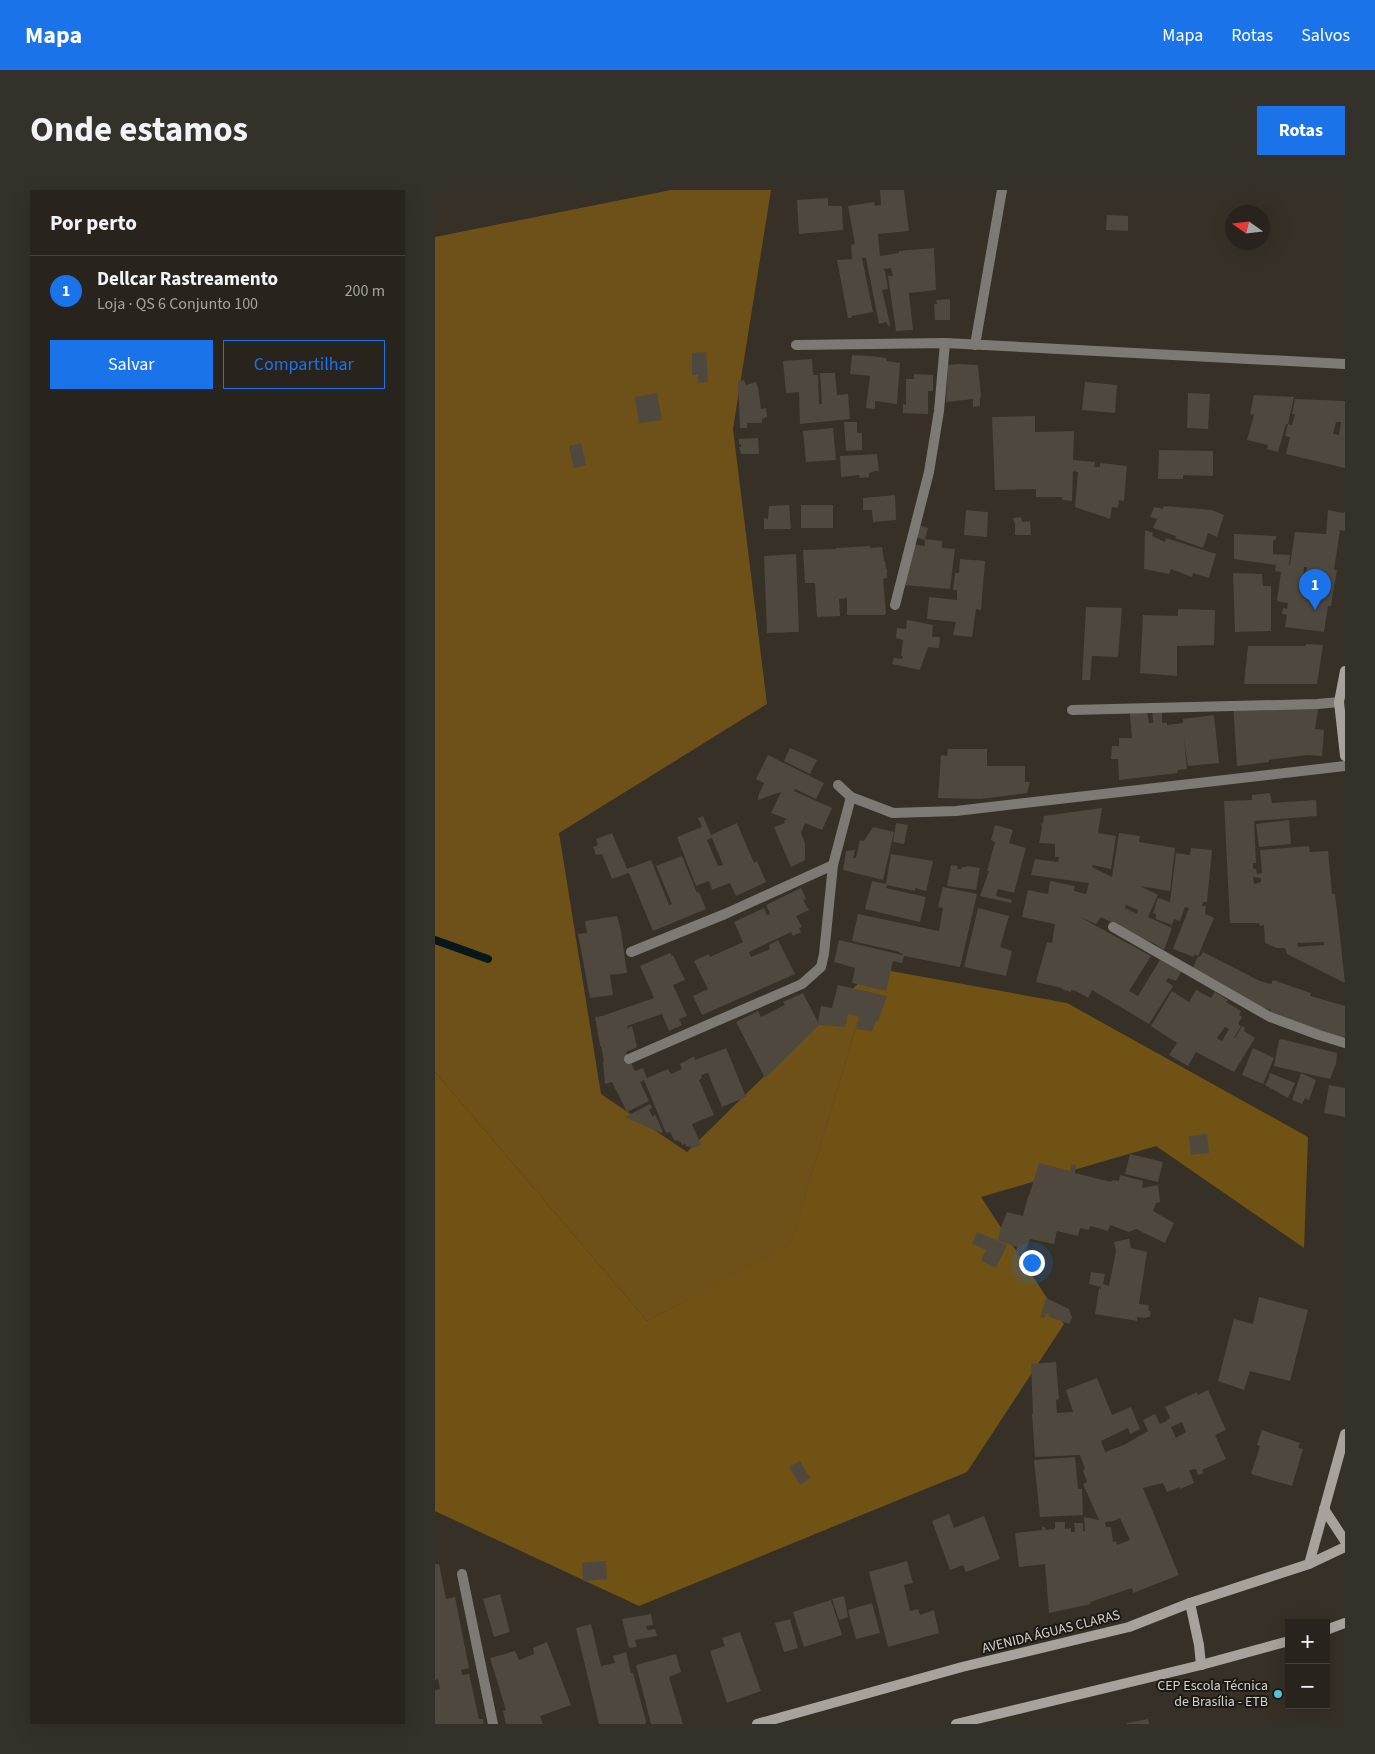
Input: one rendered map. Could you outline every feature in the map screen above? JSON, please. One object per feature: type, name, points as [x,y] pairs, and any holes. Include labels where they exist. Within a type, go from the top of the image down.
[{"type":"main road","points":[[1345,672],[1339,702],[1345,756]]},
{"type":"main road","points":[[1309,1564],[1345,1434]]},
{"type":"main road","points":[[1324,1509],[1345,1541]]},
{"type":"main road","name":"AVENIDA ÁGUAS CLARAS","points":[[757,1724],[962,1668],[1129,1627],[1190,1603],[1309,1564],[1345,1547]]},
{"type":"main road","points":[[1190,1603],[1199,1645],[1201,1665]]},
{"type":"main road","points":[[1330,1629],[1345,1623]]},
{"type":"main road","points":[[956,1724],[1201,1665],[1285,1642]]},
{"type":"street","points":[[975,345],[1002,190]]},
{"type":"street","points":[[895,605],[929,472],[939,410],[945,343]]},
{"type":"street","points":[[796,345],[945,343],[1345,364]]},
{"type":"street","points":[[1072,710],[1339,702]]},
{"type":"street","points":[[838,785],[851,797],[893,813],[956,811],[1345,766]]},
{"type":"street","points":[[629,1059],[802,984],[821,967],[833,865],[851,797]]},
{"type":"street","points":[[631,952],[725,914],[833,865]]},
{"type":"street","points":[[1113,926],[1270,1017],[1319,1035],[1345,1042]]},
{"type":"street","points":[[462,1574],[493,1724]]},
{"type":"shaded area","points":[[671,190],[771,190],[733,429],[767,704],[559,833],[601,1094],[687,1152],[874,968],[790,1247],[647,1321],[435,1072],[435,237]]},
{"type":"shaded area","points":[[874,968],[1067,1003],[1308,1137],[1304,1248],[1156,1146],[981,1197],[1064,1324],[967,1472],[639,1606],[435,1511],[435,1072],[647,1321],[790,1246]]},
{"type":"building","points":[[880,190],[904,190],[909,231],[878,234],[880,256],[899,253],[899,251],[934,248],[936,290],[909,293],[913,330],[896,331],[888,276],[893,276],[891,268],[883,269],[888,289],[882,290],[890,324],[889,327],[886,322],[879,324],[866,258],[862,258],[873,312],[848,318],[837,260],[852,259],[851,245],[855,244],[848,206],[874,202],[875,206],[881,205]]},
{"type":"building","points":[[828,198],[828,206],[842,206],[843,230],[799,234],[797,200]]},
{"type":"building","points":[[1107,215],[1128,216],[1128,231],[1106,230]]},
{"type":"building","points":[[950,299],[950,320],[935,320],[934,304],[937,304],[936,300]]},
{"type":"building","points":[[706,352],[708,382],[698,383],[698,375],[692,375],[692,353]]},
{"type":"building","points":[[852,355],[886,358],[887,361],[900,363],[897,404],[875,401],[875,409],[866,408],[870,376],[850,374]]},
{"type":"building","points":[[812,359],[813,375],[818,375],[819,404],[822,404],[820,373],[835,373],[837,395],[848,394],[850,419],[800,424],[799,392],[786,393],[783,361]]},
{"type":"building","points":[[948,365],[978,365],[980,406],[973,407],[973,399],[946,402]]},
{"type":"building","points":[[914,374],[933,375],[933,391],[928,391],[928,414],[903,413],[903,404],[906,405],[906,379],[914,379]]},
{"type":"building","points":[[744,380],[746,385],[756,382],[761,409],[766,408],[767,417],[762,419],[762,423],[747,423],[747,428],[740,428],[738,381]]},
{"type":"building","points":[[1085,382],[1117,385],[1115,413],[1082,410]]},
{"type":"building","points":[[657,393],[662,420],[639,423],[635,397]]},
{"type":"building","points":[[1188,393],[1210,394],[1208,429],[1187,428]]},
{"type":"building","points":[[1254,395],[1294,397],[1288,424],[1286,424],[1278,452],[1267,449],[1268,445],[1247,440],[1254,415],[1250,414]]},
{"type":"building","points":[[1295,399],[1345,401],[1345,468],[1286,454],[1290,437],[1285,436],[1288,424],[1292,425],[1295,414],[1292,414]],"holes":[[[1336,422],[1341,422],[1339,435],[1333,434]]]},
{"type":"building","points":[[1035,416],[1035,432],[1074,431],[1073,460],[1095,462],[1094,467],[1100,467],[1100,463],[1127,466],[1124,501],[1119,500],[1118,508],[1112,507],[1110,519],[1075,507],[1078,472],[1073,471],[1072,501],[1062,500],[1062,497],[1036,497],[1036,489],[995,490],[992,417]]},
{"type":"building","points":[[844,422],[857,422],[857,433],[862,433],[862,450],[846,451]]},
{"type":"building","points":[[833,428],[836,460],[806,462],[803,431]]},
{"type":"building","points":[[758,438],[759,454],[741,454],[739,439]]},
{"type":"building","points":[[581,443],[586,465],[574,468],[569,446]]},
{"type":"building","points":[[1159,450],[1213,451],[1213,476],[1183,475],[1183,479],[1158,479]]},
{"type":"building","points":[[877,454],[879,471],[869,473],[869,477],[860,478],[859,475],[841,477],[840,456]]},
{"type":"building","points":[[895,495],[896,520],[873,522],[872,510],[863,510],[863,498]]},
{"type":"building","points":[[789,505],[791,529],[764,529],[764,518],[768,519],[769,506]]},
{"type":"building","points":[[801,505],[833,505],[833,528],[801,528]]},
{"type":"building","points":[[1164,506],[1212,510],[1224,515],[1217,537],[1208,533],[1203,548],[1153,528],[1157,519],[1150,517],[1154,507],[1163,509]]},
{"type":"building","points":[[966,510],[988,512],[987,537],[964,535]]},
{"type":"building","points":[[1328,510],[1345,512],[1345,531],[1340,530],[1334,570],[1337,570],[1331,606],[1328,606],[1324,632],[1285,627],[1287,615],[1282,614],[1283,608],[1287,609],[1288,603],[1277,601],[1281,572],[1275,571],[1276,565],[1234,559],[1234,534],[1276,536],[1276,539],[1273,541],[1273,554],[1290,555],[1290,565],[1295,532],[1326,534]],"holes":[[[1304,567],[1307,567],[1304,585],[1302,585]]]},
{"type":"building","points":[[1021,517],[1022,522],[1030,521],[1031,535],[1015,535],[1013,518]]},
{"type":"building","points":[[912,523],[928,528],[925,539],[942,541],[942,548],[955,549],[950,589],[904,585],[910,544],[925,546],[925,540],[911,536]]},
{"type":"building","points":[[1145,530],[1153,533],[1152,536],[1165,542],[1166,538],[1216,554],[1209,578],[1193,573],[1192,577],[1171,569],[1169,574],[1144,569]]},
{"type":"building","points":[[870,546],[870,548],[882,547],[887,569],[887,578],[883,579],[886,613],[884,615],[847,615],[847,598],[839,599],[840,616],[817,617],[815,583],[805,583],[803,550]]},
{"type":"building","points":[[796,554],[799,632],[767,633],[764,556]]},
{"type":"building","points":[[960,559],[985,561],[981,610],[976,609],[972,637],[953,635],[956,622],[927,619],[929,597],[957,600],[957,590],[953,590],[955,573],[959,573]]},
{"type":"building","points":[[1233,573],[1262,574],[1263,586],[1271,586],[1271,631],[1235,632]]},
{"type":"building","points":[[1086,607],[1122,608],[1118,657],[1092,656],[1090,680],[1082,680]]},
{"type":"building","points":[[1178,609],[1215,610],[1214,645],[1177,646],[1177,676],[1140,673],[1143,615],[1178,616]]},
{"type":"building","points":[[907,620],[933,625],[932,637],[940,637],[939,648],[928,647],[920,670],[892,664],[894,658],[902,659],[903,640],[896,638],[897,628],[906,629]]},
{"type":"building","points":[[1306,644],[1323,645],[1317,684],[1244,684],[1248,646],[1306,646]]},
{"type":"building","points":[[1233,704],[1319,704],[1315,729],[1324,730],[1322,756],[1307,755],[1237,766]]},
{"type":"building","points":[[1129,705],[1146,705],[1149,723],[1153,723],[1152,705],[1162,705],[1162,723],[1167,723],[1167,725],[1183,723],[1183,719],[1214,715],[1219,763],[1188,766],[1184,739],[1187,769],[1177,770],[1178,773],[1119,780],[1118,759],[1111,759],[1112,746],[1119,746],[1119,738],[1132,738]]},
{"type":"building","points":[[790,748],[817,760],[810,774],[784,761]]},
{"type":"building","points":[[948,749],[987,749],[987,766],[1025,766],[1025,782],[1030,782],[1027,793],[980,799],[938,798],[941,755],[947,756]]},
{"type":"building","points":[[768,755],[824,783],[816,799],[795,789],[794,791],[832,808],[822,830],[805,823],[801,833],[805,843],[805,860],[791,867],[774,827],[785,823],[784,821],[787,819],[771,813],[781,792],[758,800],[764,783],[756,779]]},
{"type":"building","points":[[1270,793],[1272,803],[1316,800],[1317,816],[1254,821],[1256,863],[1253,863],[1253,869],[1256,869],[1257,874],[1262,873],[1260,850],[1309,846],[1310,852],[1328,851],[1332,894],[1335,894],[1345,983],[1287,954],[1285,948],[1277,948],[1265,943],[1264,925],[1260,926],[1259,923],[1230,923],[1224,801],[1252,800],[1252,795]],"holes":[[[1253,877],[1261,878],[1261,882],[1254,884]],[[1324,942],[1324,945],[1298,947],[1297,943]]]},
{"type":"building","points":[[1102,808],[1098,833],[1116,836],[1111,869],[1093,865],[1092,867],[1112,877],[1119,833],[1140,836],[1139,842],[1175,848],[1170,891],[1140,886],[1158,895],[1148,917],[1172,928],[1164,950],[1101,917],[1096,924],[1080,917],[1151,956],[1129,991],[1138,996],[1160,960],[1181,972],[1176,981],[1168,978],[1166,981],[1173,986],[1149,1024],[1092,990],[1088,998],[1076,991],[1071,990],[1071,992],[1036,982],[1047,942],[1052,943],[1055,924],[1022,917],[1028,890],[1048,894],[1050,881],[1075,886],[1074,891],[1086,894],[1089,883],[1031,875],[1035,859],[1058,862],[1059,857],[1055,857],[1055,844],[1039,843],[1044,816]],"holes":[[[1126,905],[1138,910],[1137,914],[1125,908]]]},
{"type":"building","points":[[703,816],[711,835],[737,823],[754,863],[757,861],[766,882],[736,896],[730,883],[712,890],[709,881],[696,886],[677,837],[702,827],[698,818]],"holes":[[[712,838],[723,865],[718,866],[707,840]]]},
{"type":"building","points":[[1289,820],[1291,844],[1259,847],[1256,824]]},
{"type":"building","points":[[896,823],[908,825],[904,844],[893,842]]},
{"type":"building","points":[[995,825],[1013,830],[1009,843],[1026,848],[1014,893],[998,889],[996,896],[1012,900],[1011,903],[980,896],[989,871],[987,871],[995,842],[991,840]]},
{"type":"building","points":[[873,827],[894,832],[883,880],[843,870],[846,851],[855,850],[853,858],[856,858],[860,840],[864,841]]},
{"type":"building","points":[[612,833],[627,869],[651,860],[669,905],[672,904],[656,866],[682,856],[697,893],[699,892],[706,909],[653,931],[629,873],[612,879],[602,854],[596,855],[593,847],[598,845],[596,839]]},
{"type":"building","points":[[1191,848],[1212,850],[1207,902],[1203,902],[1202,906],[1206,906],[1205,914],[1214,918],[1198,956],[1195,954],[1194,957],[1173,949],[1189,908],[1185,907],[1180,921],[1174,919],[1172,925],[1156,919],[1156,914],[1153,913],[1158,898],[1170,902],[1176,853],[1190,855]]},
{"type":"building","points":[[891,854],[933,861],[926,891],[915,888],[915,891],[887,885],[886,888],[926,897],[920,922],[865,909],[872,881],[886,884]]},
{"type":"building","points":[[951,865],[958,866],[957,869],[967,866],[980,868],[976,890],[947,886]]},
{"type":"building","points":[[943,887],[977,894],[960,967],[904,956],[902,963],[893,961],[886,991],[852,983],[855,968],[834,962],[839,940],[903,954],[852,941],[858,914],[939,931],[943,908],[938,907]]},
{"type":"building","points":[[801,888],[806,899],[803,900],[809,910],[796,916],[802,927],[799,928],[801,932],[793,936],[791,932],[749,952],[751,957],[770,949],[769,945],[778,940],[795,974],[702,1015],[693,996],[708,989],[694,961],[709,954],[710,957],[743,942],[734,922],[764,908],[767,915],[770,914],[766,905]]},
{"type":"building","points":[[978,908],[1009,916],[1000,947],[1012,951],[1006,976],[964,967]]},
{"type":"building","points":[[617,916],[627,973],[610,975],[613,995],[590,998],[578,934],[587,933],[585,921]]},
{"type":"building","points":[[1203,952],[1260,981],[1271,984],[1273,980],[1311,993],[1310,996],[1345,1006],[1345,1037],[1270,1014],[1271,1010],[1257,1006],[1193,968],[1198,956],[1200,957]]},
{"type":"building","points":[[670,953],[673,955],[685,980],[673,985],[687,1016],[679,1019],[682,1025],[669,1031],[662,1014],[627,1026],[627,1028],[632,1026],[637,1047],[626,1052],[635,1071],[643,1068],[647,1078],[668,1069],[671,1074],[682,1069],[680,1064],[691,1058],[694,1057],[695,1060],[726,1048],[746,1097],[722,1107],[708,1073],[701,1075],[702,1078],[699,1080],[714,1115],[692,1124],[701,1145],[691,1149],[690,1146],[686,1147],[685,1144],[682,1145],[681,1142],[674,1140],[670,1132],[666,1133],[644,1080],[640,1082],[649,1101],[627,1112],[612,1082],[605,1084],[604,1061],[595,1017],[654,998],[640,966]]},
{"type":"building","points":[[838,985],[887,996],[878,1021],[876,1021],[872,1031],[856,1029],[860,1017],[848,1014],[845,1027],[819,1025],[765,1078],[736,1022],[758,1011],[761,1017],[785,1005],[783,1002],[803,993],[818,1022],[821,1006],[832,1008]]},
{"type":"building","points":[[1196,990],[1211,998],[1215,992],[1228,1000],[1226,1002],[1241,1011],[1239,1015],[1242,1017],[1238,1024],[1241,1026],[1234,1038],[1242,1026],[1245,1028],[1244,1031],[1255,1038],[1234,1072],[1196,1052],[1188,1066],[1169,1055],[1177,1043],[1151,1026],[1172,991],[1189,1002]],"holes":[[[1225,1027],[1229,1029],[1222,1041],[1217,1038]]]},
{"type":"building","points":[[1279,1040],[1337,1053],[1336,1064],[1330,1079],[1274,1066]]},
{"type":"building","points":[[1253,1048],[1274,1058],[1263,1084],[1242,1075]]},
{"type":"building","points":[[1270,1073],[1295,1083],[1288,1098],[1265,1085]]},
{"type":"building","points":[[1301,1073],[1316,1080],[1309,1100],[1305,1098],[1302,1104],[1292,1100]]},
{"type":"building","points":[[1329,1085],[1345,1088],[1345,1117],[1324,1113]]},
{"type":"building","points":[[650,1104],[652,1107],[649,1110],[653,1117],[655,1114],[663,1132],[661,1133],[625,1117]]},
{"type":"building","points":[[1207,1134],[1209,1153],[1191,1155],[1189,1136]]},
{"type":"building","points":[[1130,1154],[1163,1162],[1158,1182],[1125,1174]]},
{"type":"building","points":[[1039,1163],[1070,1171],[1071,1164],[1076,1165],[1075,1173],[1111,1182],[1113,1180],[1119,1181],[1120,1175],[1143,1181],[1142,1188],[1158,1185],[1160,1202],[1156,1203],[1153,1211],[1174,1223],[1165,1243],[1136,1229],[1129,1232],[1110,1225],[1108,1231],[1090,1226],[1089,1230],[1080,1228],[1078,1236],[1057,1231],[1054,1244],[1030,1239],[1024,1256],[1016,1253],[1017,1247],[998,1241],[1000,1230],[1007,1212],[1023,1216]]},
{"type":"building","points":[[977,1232],[1007,1245],[996,1268],[981,1261],[986,1250],[972,1244]]},
{"type":"building","points":[[1129,1239],[1131,1248],[1147,1252],[1139,1304],[1149,1305],[1148,1310],[1151,1312],[1150,1317],[1137,1317],[1137,1321],[1095,1314],[1099,1288],[1101,1289],[1101,1287],[1089,1284],[1091,1272],[1105,1274],[1103,1284],[1109,1286],[1116,1251],[1114,1242]]},
{"type":"building","points":[[1259,1297],[1308,1310],[1290,1381],[1250,1371],[1244,1390],[1218,1381],[1234,1319],[1253,1324]]},
{"type":"building","points":[[1046,1298],[1069,1309],[1072,1318],[1069,1324],[1048,1316],[1049,1314],[1047,1313],[1044,1318],[1040,1317]]},
{"type":"building","points":[[1056,1362],[1059,1399],[1056,1400],[1057,1413],[1073,1412],[1066,1390],[1097,1378],[1112,1415],[1131,1407],[1140,1429],[1130,1434],[1128,1428],[1101,1441],[1105,1452],[1124,1445],[1148,1431],[1143,1420],[1155,1414],[1160,1424],[1167,1421],[1170,1418],[1165,1407],[1197,1392],[1198,1395],[1208,1390],[1226,1430],[1215,1435],[1226,1459],[1202,1470],[1204,1473],[1198,1475],[1196,1469],[1189,1470],[1194,1483],[1180,1489],[1180,1487],[1167,1492],[1163,1483],[1143,1488],[1179,1575],[1133,1593],[1132,1588],[1090,1602],[1091,1604],[1049,1613],[1045,1564],[1019,1567],[1015,1533],[1042,1530],[1042,1527],[1045,1527],[1046,1530],[1055,1529],[1055,1522],[1065,1522],[1065,1529],[1071,1528],[1071,1532],[1075,1532],[1074,1523],[1083,1523],[1083,1531],[1085,1531],[1084,1517],[1099,1520],[1083,1484],[1087,1482],[1080,1455],[1035,1457],[1031,1364]],"holes":[[[1182,1422],[1186,1432],[1176,1438],[1171,1427]],[[1120,1518],[1130,1540],[1117,1545],[1116,1541],[1113,1542],[1111,1527],[1106,1527],[1105,1522]]]},
{"type":"building","points":[[1262,1430],[1300,1443],[1298,1448],[1303,1449],[1292,1486],[1251,1474],[1260,1446],[1257,1445]]},
{"type":"building","points":[[1075,1457],[1078,1489],[1082,1489],[1083,1515],[1040,1517],[1034,1460]]},
{"type":"building","points":[[800,1461],[810,1478],[800,1485],[789,1467]]},
{"type":"building","points":[[949,1514],[954,1528],[984,1516],[1000,1559],[966,1572],[963,1565],[950,1570],[932,1521]]},
{"type":"building","points":[[606,1561],[607,1579],[583,1581],[582,1563]]},
{"type":"building","points":[[907,1561],[913,1583],[904,1585],[910,1611],[918,1609],[920,1615],[934,1610],[939,1633],[888,1647],[869,1572]]},
{"type":"building","points":[[435,1564],[439,1564],[446,1599],[455,1597],[469,1668],[461,1670],[462,1675],[469,1674],[479,1719],[483,1719],[484,1724],[435,1724],[435,1690],[440,1689],[438,1679],[435,1680]]},
{"type":"building","points":[[500,1594],[510,1632],[494,1637],[483,1599]]},
{"type":"building","points":[[844,1596],[848,1617],[839,1620],[832,1599]]},
{"type":"building","points":[[831,1600],[842,1635],[804,1647],[793,1612]]},
{"type":"building","points":[[872,1603],[880,1633],[856,1639],[848,1610]]},
{"type":"building","points":[[651,1614],[653,1625],[646,1626],[647,1630],[655,1629],[657,1636],[635,1640],[637,1647],[629,1648],[622,1619]]},
{"type":"building","points":[[790,1619],[798,1648],[784,1652],[775,1623]]},
{"type":"building","points":[[591,1624],[601,1666],[615,1663],[613,1656],[626,1652],[646,1721],[645,1724],[599,1724],[576,1628]]},
{"type":"building","points":[[740,1632],[761,1691],[727,1703],[710,1651],[725,1646],[722,1638]]},
{"type":"building","points":[[547,1642],[571,1705],[540,1716],[543,1724],[506,1724],[503,1711],[506,1710],[490,1658],[515,1651],[519,1660],[534,1654],[533,1648]]},
{"type":"building","points":[[676,1654],[681,1672],[669,1677],[683,1724],[651,1724],[636,1665]]},
{"type":"building","points":[[1148,1719],[1149,1724],[1127,1724],[1127,1723]]},
{"type":"waterway","points":[[435,940],[488,959]]},
{"type":"place","name":"Dellcar Rastreamento","points":[[1315,610]]},
{"type":"place","name":"CEP Escola Técnica de Brasília - ETB","points":[[1278,1694]]}]
